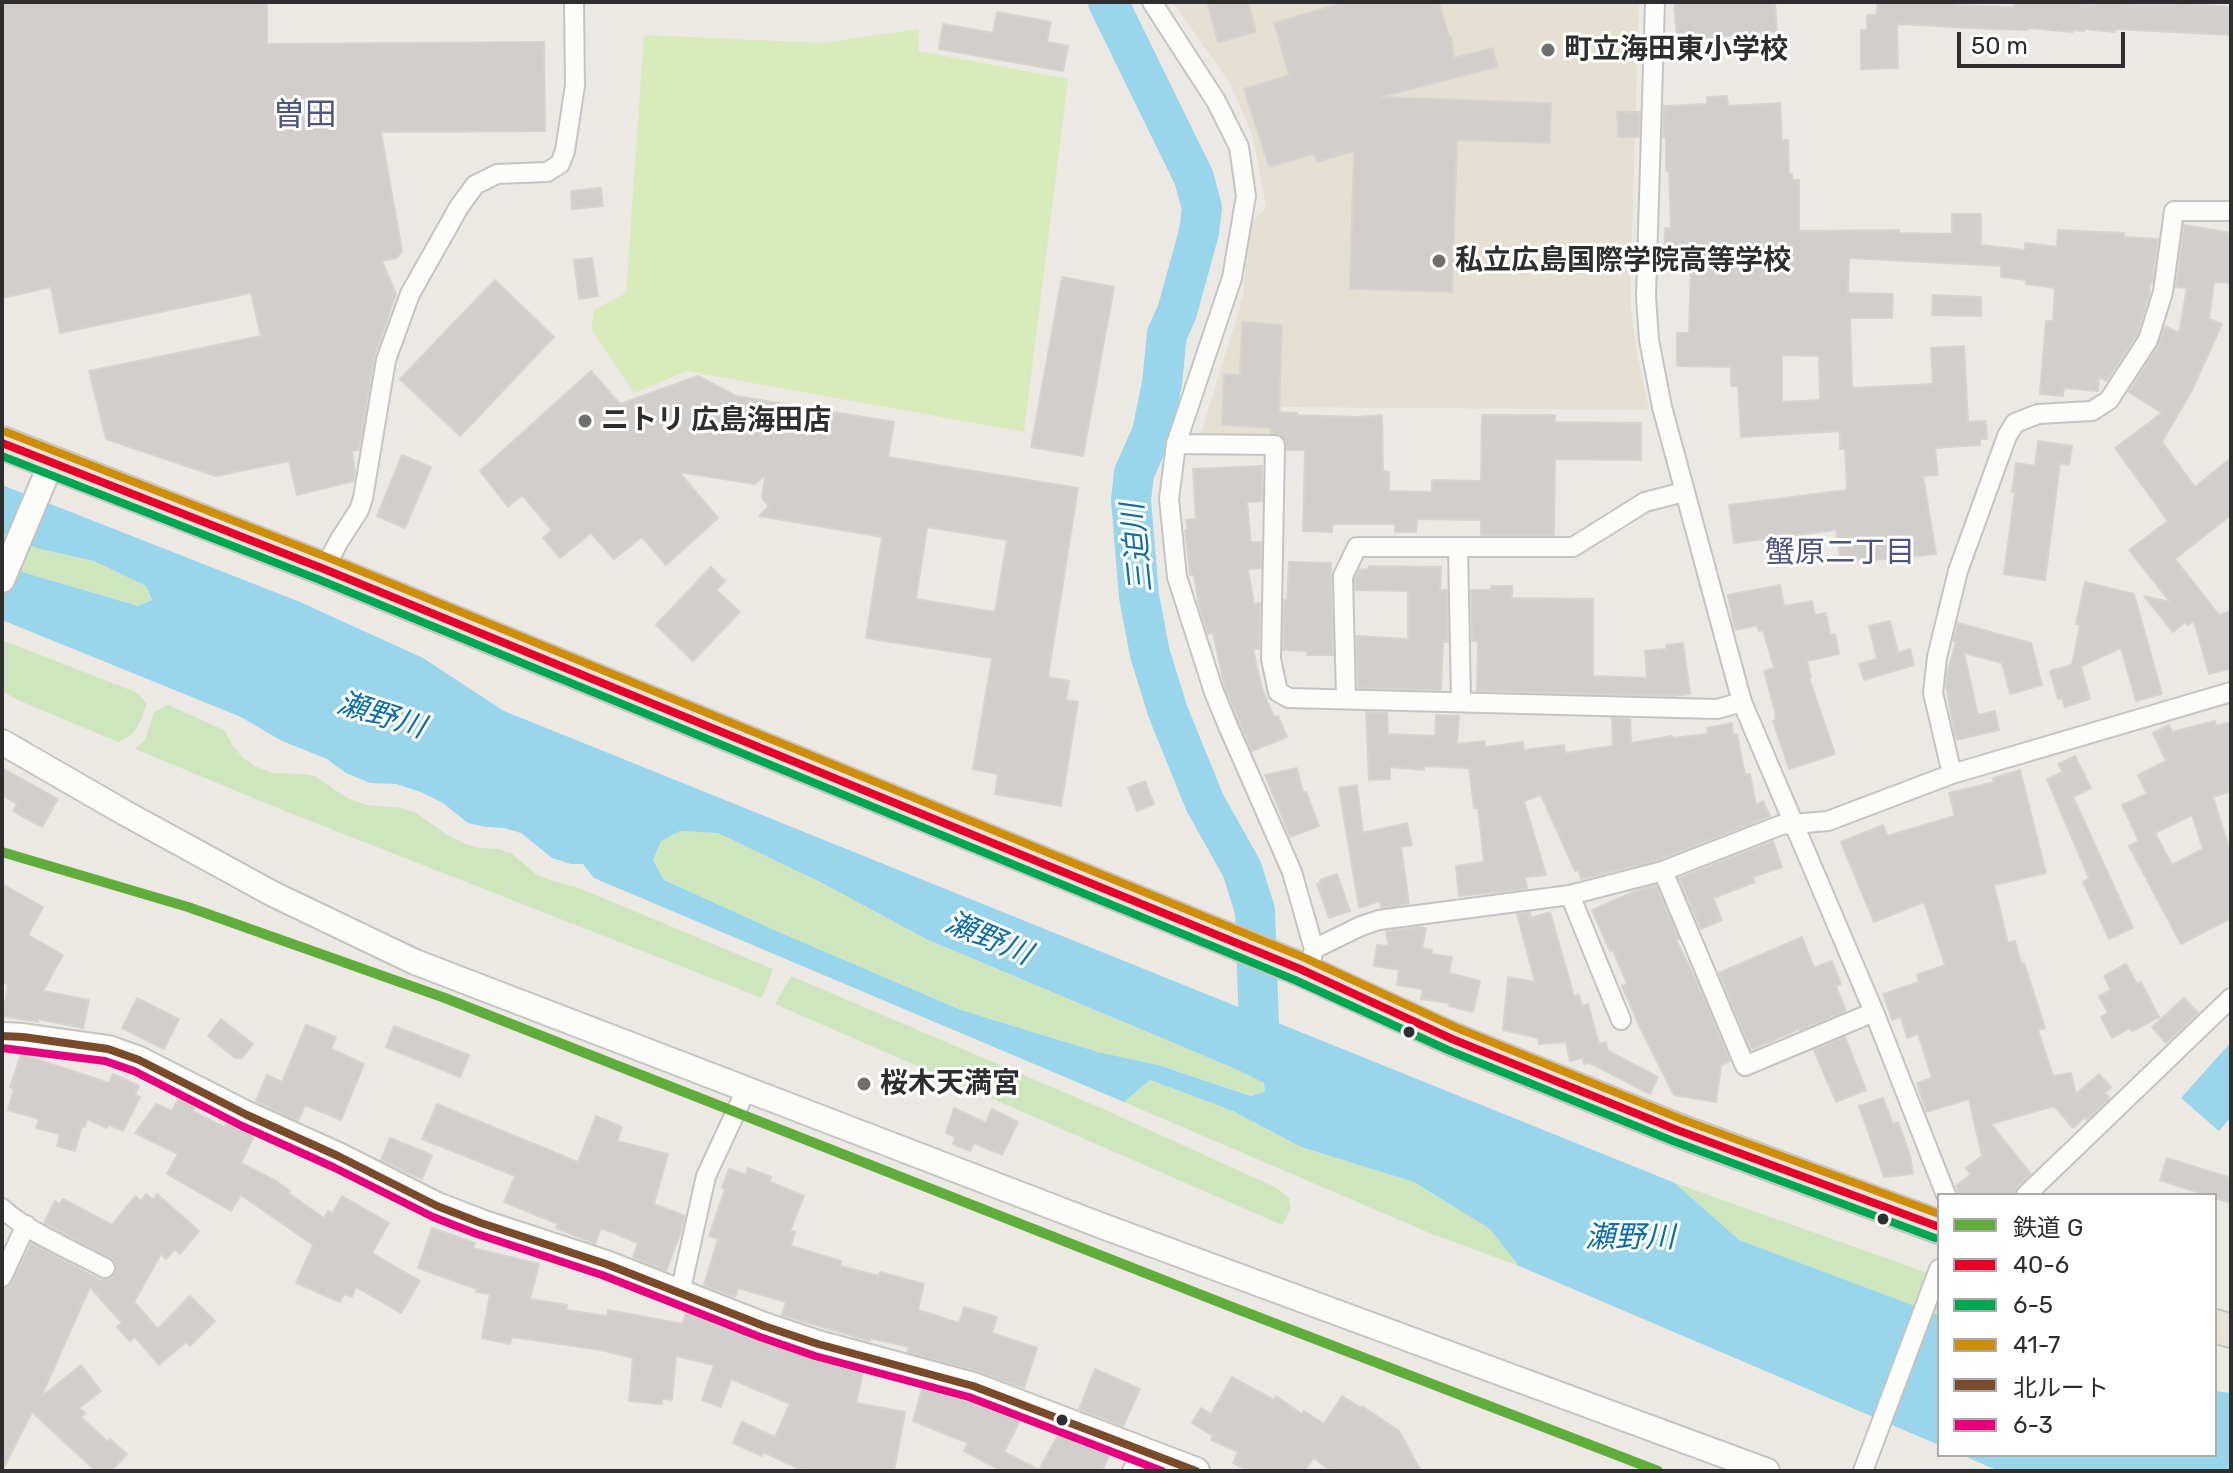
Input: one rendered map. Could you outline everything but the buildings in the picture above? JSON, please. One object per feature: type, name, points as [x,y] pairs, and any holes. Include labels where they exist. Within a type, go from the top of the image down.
[{"type":"highway","points":[[2,443],[324,569],[1233,942],[1307,964],[1452,1039],[1663,1125],[1937,1226]]},
{"type":"main road","points":[[2,1036],[108,1049],[139,1060],[437,1206],[561,1248],[818,1344],[973,1386],[1137,1461],[1196,1471]]},
{"type":"street","points":[[324,569],[363,498],[386,360],[410,294],[459,207],[475,185],[497,174],[547,172],[560,164],[565,151],[575,85],[574,2]]},
{"type":"street","points":[[1152,2],[1216,101],[1239,147],[1246,196],[1232,278],[1176,444],[1169,499],[1177,577],[1214,692],[1292,872],[1307,964],[1361,926],[1379,920],[1570,895],[1663,871],[1781,825],[1828,821],[1952,774],[2231,692]]},
{"type":"street","points":[[1655,2],[1647,311],[1649,340],[1662,407],[1742,702],[1874,1012],[1945,1193]]},
{"type":"street","points":[[1952,774],[1933,693],[1937,657],[1958,571],[2007,436],[2015,423],[2038,414],[2092,411],[2109,400],[2148,340],[2163,292],[2174,211],[2231,211]]},
{"type":"street","points":[[1176,444],[1275,445],[1271,659],[1278,692],[1289,698],[1717,709],[1742,702]]},
{"type":"street","points":[[2,580],[52,461]]},
{"type":"street","points":[[1346,699],[1343,576],[1357,547],[1573,547],[1645,502],[1684,492]]},
{"type":"street","points":[[1458,547],[1461,701]]},
{"type":"street","points":[[2,742],[273,894],[415,962],[1105,1227],[1767,1471]]},
{"type":"street","points":[[1663,871],[1745,1066],[1874,1012]]},
{"type":"street","points":[[1570,895],[1621,1020]]},
{"type":"street","points":[[2028,1193],[2228,1007]]},
{"type":"street","points":[[680,1293],[706,1176],[747,1088]]},
{"type":"street","points":[[2,1208],[26,1225],[105,1268]]},
{"type":"street","points":[[2,1277],[26,1225]]},
{"type":"street","points":[[1866,1465],[1937,1274]]},
{"type":"shaded area","name":"私立広島国際学院高等学校","points":[[1173,2],[1639,2],[1630,299],[1636,349],[1649,410],[1282,407],[1280,437],[1201,433],[1243,297],[1250,225],[1266,207],[1253,137],[1231,85]]},
{"type":"green space","points":[[919,29],[918,51],[1068,79],[1024,432],[687,371],[634,393],[591,329],[595,309],[626,293],[644,35],[823,43]]},
{"type":"green space","points":[[2,533],[36,548],[94,561],[146,586],[152,601],[138,606],[2,566]]},
{"type":"green space","points":[[2,640],[138,693],[147,704],[137,727],[130,736],[118,742],[2,691]]},
{"type":"green space","points":[[168,705],[224,730],[243,758],[255,766],[272,773],[315,776],[347,798],[366,805],[402,808],[416,813],[465,844],[512,854],[536,874],[579,888],[773,969],[762,998],[135,749],[145,740],[154,712]]},
{"type":"green space","points":[[680,831],[718,833],[822,883],[926,939],[1238,1070],[1264,1083],[1265,1092],[1252,1096],[1158,1065],[1098,1052],[961,1010],[781,933],[664,880],[653,860],[661,841]]},
{"type":"green space","points":[[791,976],[1101,1108],[1277,1188],[1289,1198],[1291,1208],[1282,1225],[775,1004]]},
{"type":"green space","points":[[1150,1080],[1233,1111],[1301,1147],[1414,1182],[1490,1229],[1519,1266],[1432,1234],[1124,1102]]},
{"type":"green space","points":[[1675,1183],[1937,1276],[1937,1314],[1739,1240]]},
{"type":"water","name":"瀬野川","points":[[2,485],[300,602],[423,658],[504,711],[1675,1183],[1739,1240],[1937,1314],[1937,1444],[1519,1266],[1490,1229],[1414,1182],[1301,1147],[1233,1111],[1150,1080],[1124,1102],[594,878],[583,864],[552,858],[521,833],[468,823],[443,803],[421,792],[396,784],[370,783],[346,773],[327,759],[282,741],[241,717],[2,620],[2,566],[138,606],[152,600],[146,586],[94,561],[36,548],[2,533]],"holes":[[[680,831],[718,833],[822,883],[926,939],[1238,1070],[1264,1083],[1265,1092],[1251,1096],[1158,1065],[1098,1052],[961,1010],[664,880],[653,860],[661,841]]]},
{"type":"water","points":[[2231,1042],[2231,1117],[2219,1131],[2181,1098]]},
{"type":"water","points":[[2217,1391],[2231,1393],[2231,1471],[1999,1471],[1967,1457],[2217,1457]]},
{"type":"waterway","name":"三迫川","points":[[1108,2],[1194,178],[1202,208],[1199,232],[1177,312],[1167,334],[1152,433],[1134,473],[1131,500],[1139,596],[1150,654],[1168,712],[1205,803],[1242,869],[1255,911],[1260,1054]]},
{"type":"rail line","name":"G","points":[[2,852],[188,907],[445,998],[1658,1471]]},
{"type":"transit line","name":"41-7","points":[[6,432],[329,558],[1305,958],[1457,1028],[1681,1119],[1937,1213]]},
{"type":"transit line","name":"40-6","points":[[2,443],[324,569],[1300,969],[1452,1039],[1677,1130],[1937,1226]]},
{"type":"transit line","name":"6-5","points":[[2,456],[320,580],[1295,980],[1448,1050],[1673,1141],[1935,1238]]},
{"type":"transit line","name":"北ルート","points":[[2,1036],[108,1049],[139,1060],[437,1206],[606,1264],[764,1326],[818,1344],[973,1386],[1196,1471]]},
{"type":"transit line","name":"6-3","points":[[2,1048],[105,1061],[134,1071],[433,1217],[602,1275],[815,1356],[969,1397],[1162,1471]]},
{"type":"place","name":"町立海田東小学校","points":[[1548,50]]},
{"type":"place","name":"私立広島国際学院高等学校","points":[[1439,261]]},
{"type":"place","name":"ニトリ 広島海田店","points":[[585,421]]},
{"type":"place","name":"桜木天満宮","points":[[864,1084]]},
{"type":"district","name":"曽田","points":[[305,116]]},
{"type":"district","name":"蟹原二丁目","points":[[1840,553]]}]
